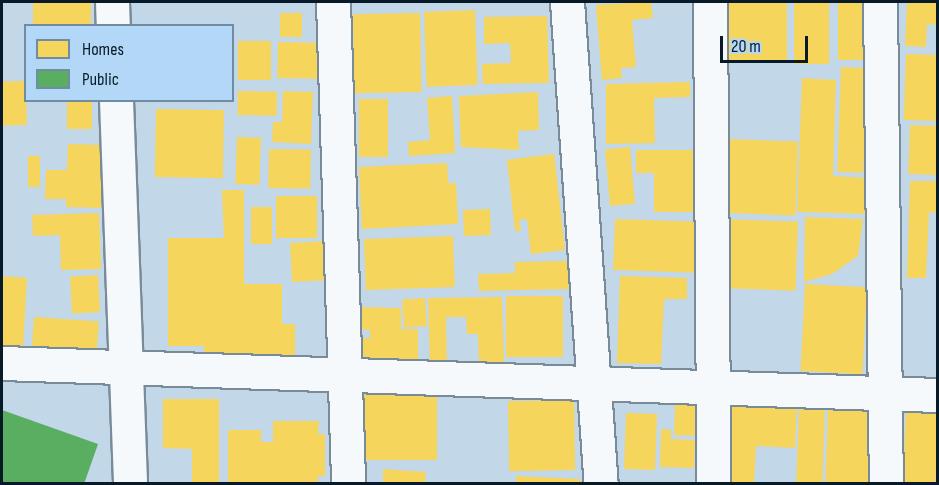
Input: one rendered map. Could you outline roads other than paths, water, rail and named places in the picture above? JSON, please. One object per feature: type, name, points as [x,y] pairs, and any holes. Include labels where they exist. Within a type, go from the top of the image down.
[{"type":"street","points":[[112,2],[113,24]]},
{"type":"street","points":[[333,2],[342,373],[348,483]]},
{"type":"street","points":[[567,2],[601,483]]},
{"type":"street","points":[[710,2],[713,483]]},
{"type":"street","points":[[880,2],[887,394],[886,483]]},
{"type":"street","points":[[116,102],[130,483]]},
{"type":"street","points":[[2,363],[938,395]]}]
